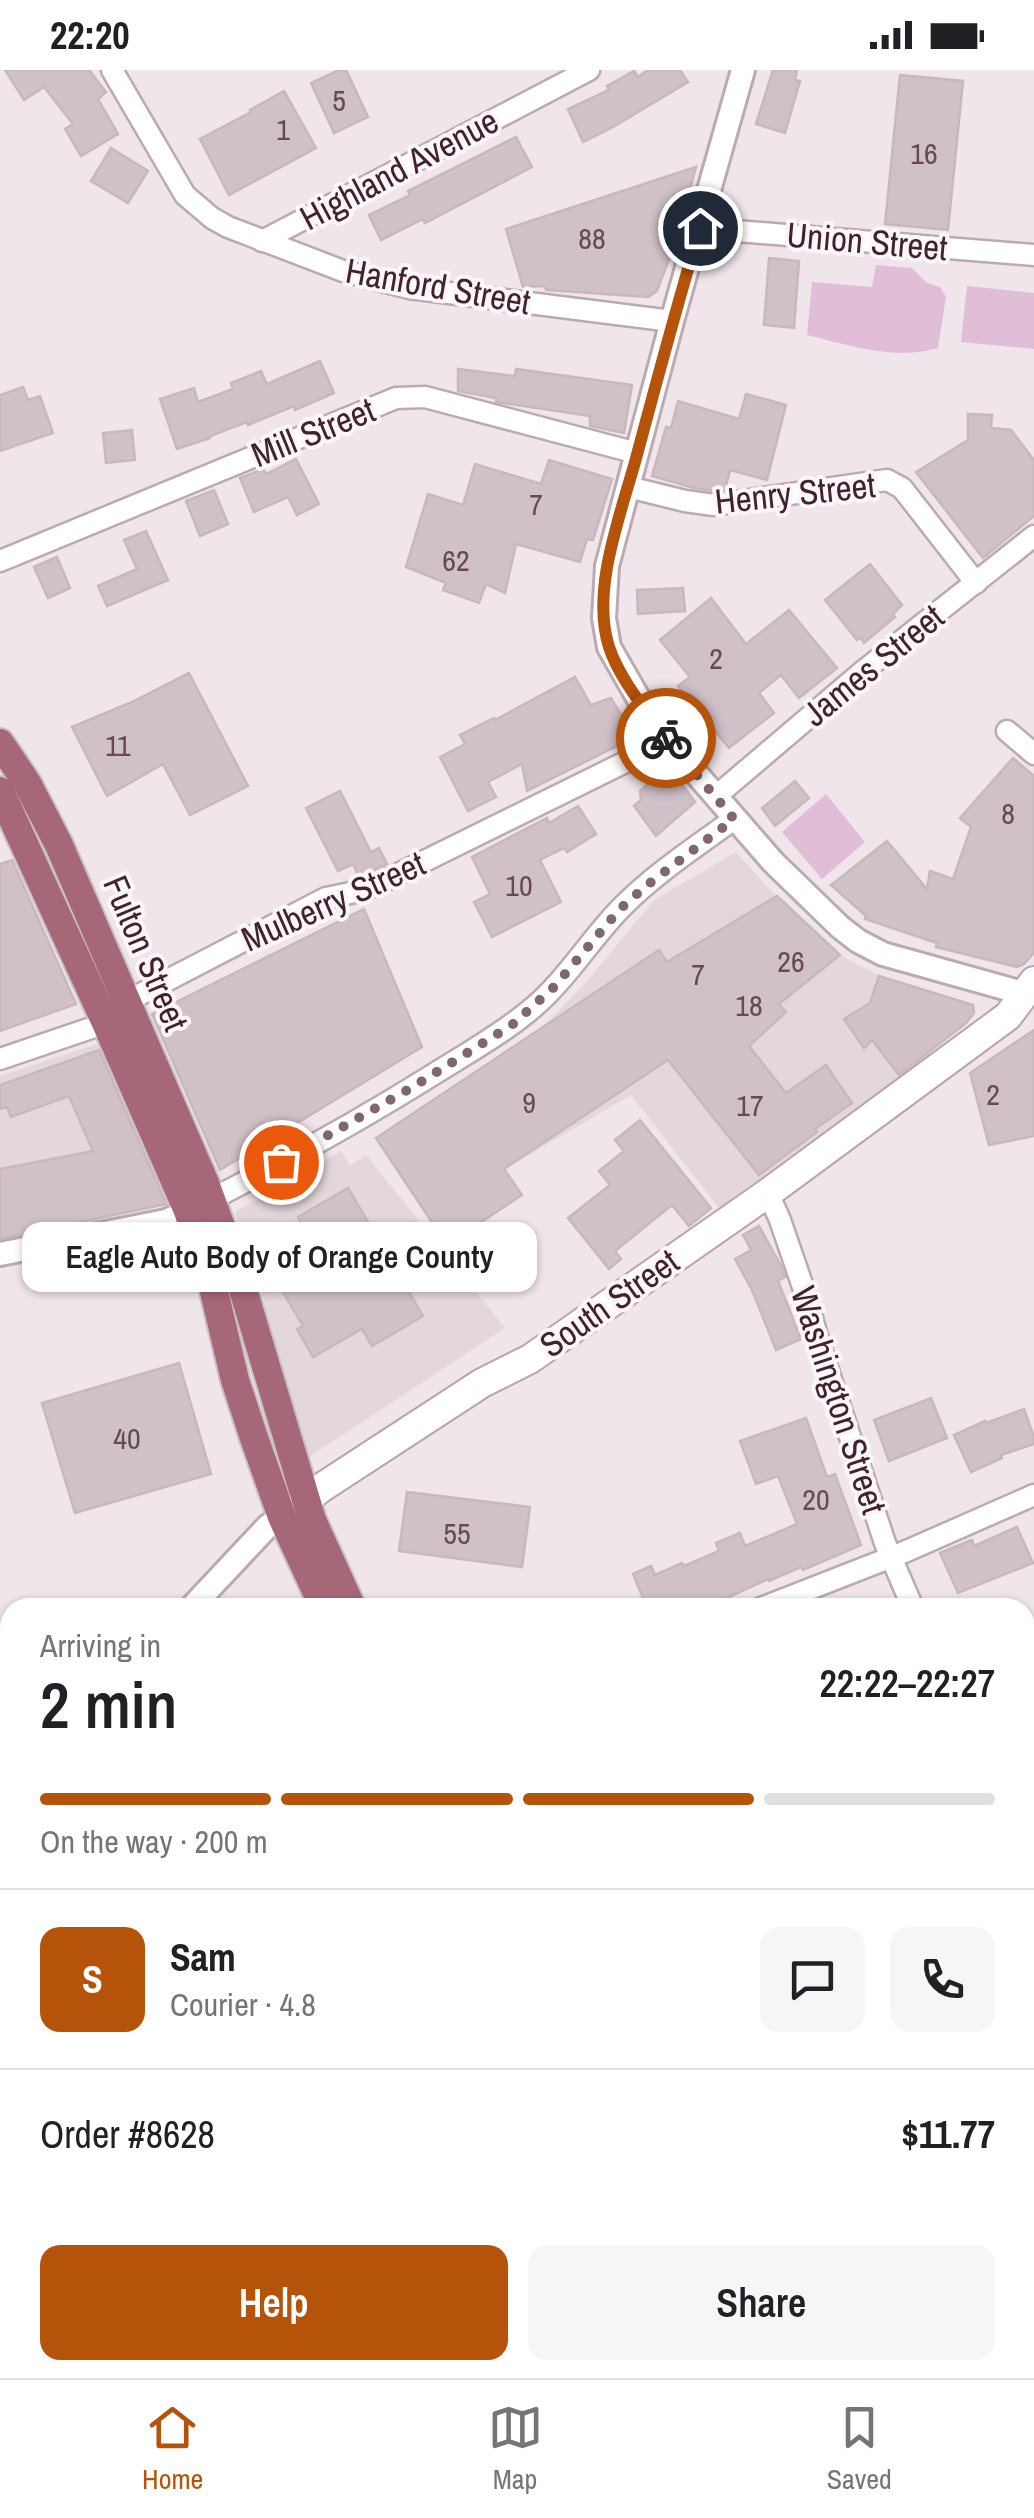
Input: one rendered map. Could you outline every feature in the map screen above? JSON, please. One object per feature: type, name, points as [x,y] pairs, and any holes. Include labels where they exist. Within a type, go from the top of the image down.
[{"type":"main road","name":"Fulton Street","points":[[0,743],[27,783],[59,846],[117,1014],[199,1205],[235,1380],[295,1508],[321,1598]]},
{"type":"main road","name":"Fulton Street","points":[[0,791],[117,1014]]},
{"type":"main road","name":"South Street","points":[[295,1508],[482,1383],[530,1359],[768,1192],[1008,1016],[1031,991]]},
{"type":"main road","name":"Fulton Street","points":[[295,1508],[312,1520],[347,1598]]},
{"type":"street","name":"Hanford Street","points":[[112,70],[185,195],[212,218],[342,271],[408,288],[672,322]]},
{"type":"street","name":"Highland Avenue","points":[[262,240],[589,70]]},
{"type":"street","points":[[743,70],[608,566],[604,618],[609,647],[620,670],[668,740],[715,797],[772,862],[840,927],[883,954],[1031,991]]},
{"type":"street","name":"Union Street","points":[[700,228],[1034,255]]},
{"type":"street","name":"Mill Street","points":[[0,560],[396,398],[425,396],[638,453]]},
{"type":"street","name":"Henry Street","points":[[628,487],[714,506],[887,480],[902,488],[976,583]]},
{"type":"street","name":"James Street","points":[[715,797],[862,672],[1034,536]]},
{"type":"street","points":[[1008,731],[1034,754]]},
{"type":"street","name":"Mulberry Street","points":[[0,1058],[117,1014],[137,996],[318,902],[376,885],[668,740]]},
{"type":"street","points":[[0,1254],[166,1221],[388,1102],[512,1025],[554,987],[620,909],[734,819]]},
{"type":"street","name":"Washington Street","points":[[768,1192],[804,1287],[840,1407],[908,1598]]},
{"type":"street","points":[[786,1598],[1034,1495]]},
{"type":"street","name":"South Street","points":[[201,1598],[268,1526],[295,1508]]},
{"type":"shaded area","points":[[876,265],[912,268],[927,283],[940,287],[946,297],[938,348],[889,352],[807,335],[812,282],[872,287]]},
{"type":"shaded area","points":[[967,286],[1034,293],[1034,349],[961,342]]},
{"type":"shaded area","points":[[826,794],[865,842],[822,879],[782,832]]},
{"type":"shaded area","points":[[736,852],[768,888],[840,955],[879,976],[973,1005],[974,1016],[904,1076],[719,1208],[631,1095],[505,1169],[522,1195],[447,1245],[376,1138],[542,1028],[589,979],[654,900]]},
{"type":"shaded area","points":[[97,1044],[159,1200],[0,1232],[0,1076]]},
{"type":"shaded area","points":[[341,1151],[350,1166],[366,1155],[505,1328],[306,1459],[258,1275],[235,1212]]},
{"type":"building","points":[[5,70],[89,70],[106,92],[98,99],[118,134],[81,156],[65,129],[73,124],[44,87],[24,100]]},
{"type":"building","points":[[346,70],[368,117],[334,133],[311,83]]},
{"type":"building","points":[[648,70],[680,70],[688,82],[583,142],[568,109],[609,90],[607,86],[634,71],[638,77]]},
{"type":"building","points":[[773,70],[797,70],[795,80],[800,81],[785,133],[756,124]]},
{"type":"building","points":[[900,75],[963,81],[948,230],[885,224]]},
{"type":"building","points":[[284,91],[316,148],[229,195],[200,139]]},
{"type":"building","points":[[516,137],[532,167],[425,223],[423,219],[381,240],[369,215]]},
{"type":"building","points":[[111,148],[148,171],[128,203],[91,181]]},
{"type":"building","points":[[696,167],[657,291],[648,297],[523,287],[506,229]]},
{"type":"building","points":[[769,258],[799,261],[794,328],[764,325]]},
{"type":"building","points":[[320,361],[334,393],[177,449],[160,399],[194,388],[198,402],[233,389],[231,383],[261,371],[267,384]]},
{"type":"building","points":[[458,369],[515,376],[516,369],[632,385],[624,433],[590,426],[590,416],[496,402],[496,398],[458,391]]},
{"type":"building","points":[[23,387],[28,400],[40,396],[53,433],[0,451],[0,395]]},
{"type":"building","points":[[746,394],[786,405],[767,480],[730,470],[725,490],[714,491],[652,476],[678,401],[739,419]]},
{"type":"building","points":[[968,414],[992,415],[991,428],[1011,430],[1034,460],[1034,516],[983,558],[916,472],[968,440]]},
{"type":"building","points":[[132,430],[135,460],[106,463],[103,433]]},
{"type":"building","points":[[296,459],[319,504],[297,515],[288,497],[254,512],[240,478],[263,469],[266,474]]},
{"type":"building","points":[[549,460],[612,479],[593,540],[587,539],[580,562],[516,544],[505,593],[486,584],[479,603],[443,590],[446,583],[406,567],[428,494],[463,505],[475,464],[541,484]]},
{"type":"building","points":[[214,490],[228,524],[200,536],[186,501]]},
{"type":"building","points":[[146,531],[168,580],[107,606],[98,586],[137,569],[124,540]]},
{"type":"building","points":[[57,557],[70,588],[48,598],[34,567]]},
{"type":"building","points":[[870,564],[902,605],[893,614],[895,617],[864,643],[860,637],[857,640],[825,600]]},
{"type":"building","points":[[683,588],[685,611],[638,614],[637,590]]},
{"type":"building","points":[[711,598],[746,644],[789,610],[837,668],[799,698],[781,675],[759,693],[774,713],[729,748],[678,686],[690,677],[660,640]]},
{"type":"building","points":[[189,673],[248,786],[190,815],[163,764],[107,796],[72,727]]},
{"type":"building","points":[[575,677],[591,705],[611,698],[635,737],[527,791],[522,764],[488,782],[496,797],[468,811],[440,757],[465,744],[460,735]]},
{"type":"building","points":[[1013,758],[1034,776],[1034,953],[1024,964],[1017,967],[936,947],[937,943],[865,919],[831,885],[887,841],[927,889],[930,871],[953,879],[971,827],[960,818]]},
{"type":"building","points":[[668,766],[695,802],[656,836],[634,806],[641,800],[640,791]]},
{"type":"building","points":[[795,781],[809,798],[775,826],[762,808]]},
{"type":"building","points":[[340,791],[371,852],[379,848],[387,864],[359,877],[353,864],[338,871],[306,808]]},
{"type":"building","points":[[578,806],[596,834],[567,852],[564,848],[540,860],[561,902],[492,937],[474,902],[490,894],[472,857]]},
{"type":"building","points":[[12,860],[76,1004],[0,1031],[0,864]]},
{"type":"building","points":[[777,896],[840,955],[779,1004],[786,1012],[749,1046],[786,1093],[826,1065],[852,1103],[759,1175],[668,1060],[504,1169],[522,1195],[447,1245],[376,1138],[659,950],[667,962]]},
{"type":"building","points":[[364,909],[422,1047],[220,1170],[152,1014]]},
{"type":"building","points":[[879,976],[973,1005],[974,1013],[899,1075],[872,1040],[864,1048],[844,1019],[870,1003]]},
{"type":"building","points":[[1034,1030],[1034,1136],[989,1145],[970,1073]]},
{"type":"building","points":[[99,1050],[166,1204],[0,1239],[0,1169],[93,1151],[69,1096],[11,1117],[7,1107],[0,1109],[0,1085]]},
{"type":"building","points":[[640,1120],[711,1208],[689,1226],[672,1205],[615,1251],[621,1259],[609,1269],[568,1218],[610,1185],[599,1171],[624,1151],[615,1140]]},
{"type":"building","points":[[348,1188],[423,1316],[372,1346],[362,1329],[313,1357],[297,1329],[303,1326],[263,1258],[305,1231],[298,1217]]},
{"type":"building","points":[[759,1226],[781,1266],[785,1277],[778,1281],[801,1339],[776,1350],[735,1259],[751,1250],[743,1235]]},
{"type":"building","points":[[179,1363],[211,1474],[75,1513],[42,1403]]},
{"type":"building","points":[[931,1398],[947,1438],[889,1461],[874,1420]]},
{"type":"building","points":[[1024,1409],[1034,1444],[1001,1455],[1002,1458],[971,1472],[954,1435]]},
{"type":"building","points":[[806,1418],[827,1477],[835,1474],[861,1545],[727,1598],[643,1598],[633,1574],[651,1566],[655,1575],[682,1563],[684,1566],[719,1551],[716,1543],[740,1533],[745,1546],[797,1524],[778,1476],[756,1484],[740,1441]]},
{"type":"building","points":[[407,1492],[530,1507],[522,1567],[399,1551]]},
{"type":"building","points":[[1017,1527],[1033,1563],[958,1593],[940,1553],[972,1540],[974,1546]]},
{"type":"way so far","points":[[281,1162],[512,1025],[554,987],[620,909],[734,819],[666,738]]},
{"type":"place","name":"Eagle Auto Body of Orange County","points":[[281,1162]]},
{"type":"route","points":[[666,738],[641,704],[609,647],[604,595],[628,487],[700,228]]}]
